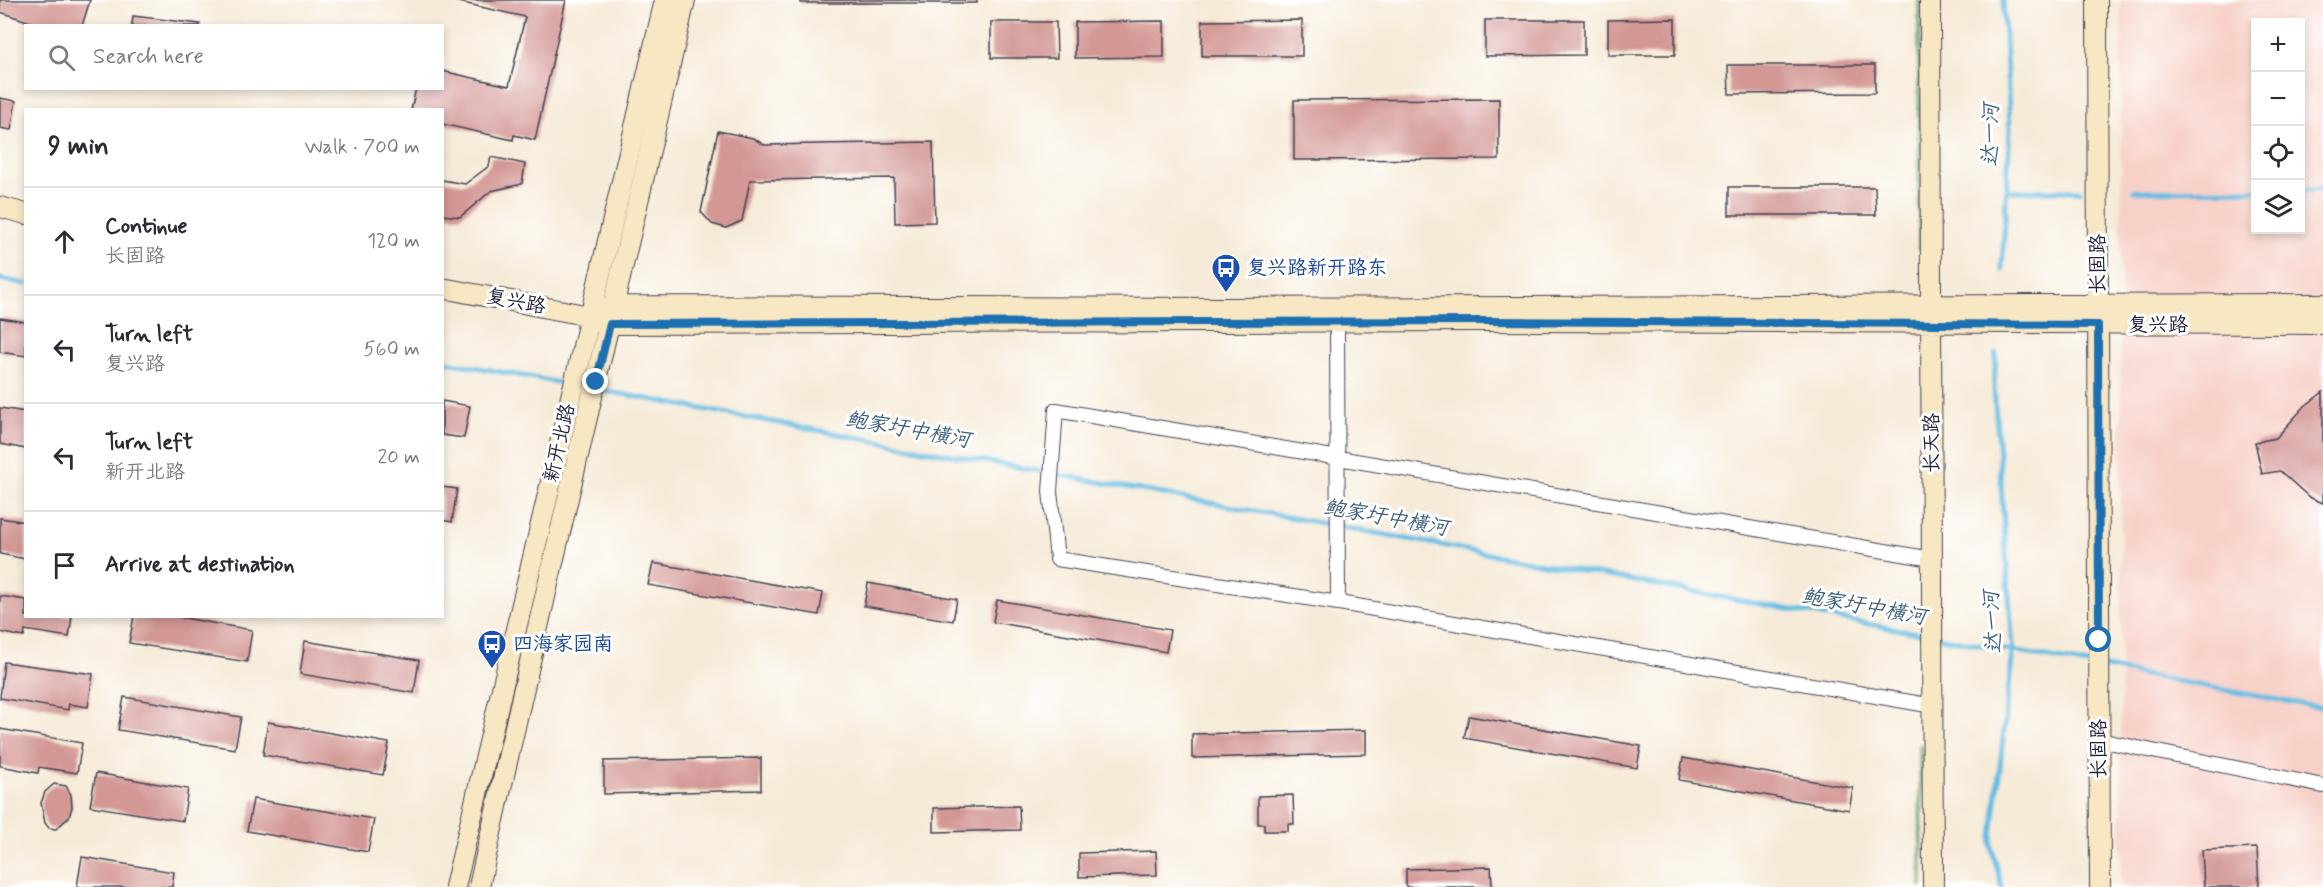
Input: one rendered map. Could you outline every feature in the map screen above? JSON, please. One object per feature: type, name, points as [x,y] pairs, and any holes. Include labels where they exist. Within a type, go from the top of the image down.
[{"type":"street","name":"新开北路","points":[[455,887],[665,0]]},
{"type":"street","name":"新开北路","points":[[479,887],[538,618],[590,409],[685,0]]},
{"type":"street","name":"长天路","points":[[1930,0],[1933,887]]},
{"type":"street","name":"长固路","points":[[2097,0],[2100,887]]},
{"type":"street","points":[[0,207],[24,213]]},
{"type":"street","name":"复兴路","points":[[444,288],[590,315],[1931,314],[2098,315],[2323,324]]},
{"type":"street","name":"复兴路","points":[[2098,315],[2323,304]]},
{"type":"street","points":[[1337,315],[1338,603]]},
{"type":"street","points":[[1932,559],[1056,410],[1050,491],[1057,559],[1338,603],[1933,706]]},
{"type":"street","points":[[2099,740],[2323,786]]},
{"type":"shaded area","points":[[2121,0],[2323,0],[2323,887],[2121,887]]},
{"type":"green space","points":[[1918,0],[1921,0],[1921,249],[1918,248]]},
{"type":"green space","points":[[1919,745],[1922,745],[1923,887],[1920,887]]},
{"type":"building","points":[[0,0],[90,0],[83,24],[36,24],[0,12]]},
{"type":"building","points":[[450,0],[566,0],[535,140],[514,135],[513,140],[444,124],[444,108],[411,108],[416,90],[444,90],[444,71],[509,86],[525,17]]},
{"type":"building","points":[[801,0],[977,0],[977,3],[801,3]]},
{"type":"building","points":[[133,16],[200,24],[132,24]]},
{"type":"building","points":[[1675,19],[1675,55],[1608,55],[1608,20]]},
{"type":"building","points":[[1302,20],[1302,56],[1202,56],[1202,21]]},
{"type":"building","points":[[1485,20],[1584,20],[1584,55],[1485,56]]},
{"type":"building","points":[[1164,21],[1164,57],[1075,58],[1075,22]]},
{"type":"building","points":[[991,22],[1056,22],[1057,58],[991,58]]},
{"type":"building","points":[[1728,65],[1875,65],[1875,93],[1729,94]]},
{"type":"building","points":[[0,98],[16,101],[11,130],[0,128]]},
{"type":"building","points":[[1499,99],[1499,159],[1294,160],[1294,100]]},
{"type":"building","points":[[718,131],[753,138],[764,145],[933,142],[935,222],[895,223],[894,178],[750,180],[742,221],[726,228],[712,224],[701,212]]},
{"type":"building","points":[[491,157],[525,164],[522,184],[491,191],[460,217],[444,215],[444,180],[465,184],[489,166]]},
{"type":"building","points":[[1729,187],[1875,187],[1876,215],[1729,215]]},
{"type":"building","points":[[0,318],[24,322],[24,356],[0,352]]},
{"type":"building","points":[[2323,392],[2323,503],[2309,497],[2280,471],[2262,474],[2255,442],[2276,438],[2305,406]]},
{"type":"building","points":[[444,401],[470,406],[464,438],[444,435]]},
{"type":"building","points":[[0,408],[24,412],[24,449],[0,444]]},
{"type":"building","points":[[444,487],[457,489],[452,522],[444,520]]},
{"type":"building","points":[[0,518],[24,522],[24,559],[0,554]]},
{"type":"building","points":[[653,563],[823,593],[819,615],[648,585]]},
{"type":"building","points":[[868,583],[957,599],[953,621],[864,606]]},
{"type":"building","points":[[0,596],[24,600],[24,618],[72,618],[69,637],[25,630],[24,637],[0,632]]},
{"type":"building","points":[[997,600],[1170,630],[1166,652],[993,622]]},
{"type":"building","points":[[134,618],[184,618],[252,630],[247,662],[129,643]]},
{"type":"building","points":[[305,641],[419,660],[414,693],[300,674]]},
{"type":"building","points":[[4,662],[93,674],[88,707],[69,704],[68,710],[0,698]]},
{"type":"building","points":[[124,697],[241,717],[235,749],[118,730]]},
{"type":"building","points":[[1469,716],[1641,746],[1637,768],[1464,738]]},
{"type":"building","points":[[268,722],[389,743],[383,775],[263,755]]},
{"type":"building","points":[[0,729],[82,743],[77,773],[39,767],[38,773],[0,766]]},
{"type":"building","points":[[1366,730],[1366,754],[1192,758],[1192,734]]},
{"type":"building","points":[[761,758],[761,790],[604,794],[604,761]]},
{"type":"building","points":[[1683,758],[1853,788],[1849,810],[1679,780]]},
{"type":"building","points":[[96,773],[188,789],[183,821],[90,806]]},
{"type":"building","points":[[54,784],[66,786],[71,795],[72,807],[69,817],[56,829],[49,828],[45,823],[41,803],[45,792]]},
{"type":"building","points":[[1293,795],[1294,824],[1288,824],[1288,831],[1264,831],[1264,824],[1258,824],[1258,796]]},
{"type":"building","points":[[253,799],[374,819],[368,852],[247,831]]},
{"type":"building","points":[[1019,806],[1020,830],[934,832],[934,808]]},
{"type":"building","points":[[2257,848],[2259,887],[2204,887],[2202,850]]},
{"type":"building","points":[[1156,851],[1157,875],[1079,877],[1079,853]]},
{"type":"building","points":[[82,857],[174,872],[172,887],[77,887]]},
{"type":"building","points":[[1491,867],[1492,887],[1406,887],[1406,869]]},
{"type":"waterway","name":"达一河","points":[[2002,270],[2010,128],[2003,0]]},
{"type":"waterway","points":[[2134,191],[2251,190]]},
{"type":"waterway","points":[[2305,190],[2323,190]]},
{"type":"waterway","points":[[2006,191],[2080,191]]},
{"type":"waterway","name":"鲍家圩中横河","points":[[0,279],[24,284]]},
{"type":"waterway","name":"达一河","points":[[1996,354],[1994,388],[2013,651],[1991,845],[2002,887]]},
{"type":"waterway","name":"鲍家圩中横河","points":[[444,361],[1928,635]]},
{"type":"waterway","name":"鲍家圩中横河","points":[[1937,637],[2323,708]]},
{"type":"place","name":"复兴路新开路东","points":[[1226,294]]},
{"type":"place","name":"四海家园南","points":[[492,670]]},
{"type":"route","points":[[596,382],[610,324],[1336,324],[1486,321],[2098,325],[2099,640]]}]
